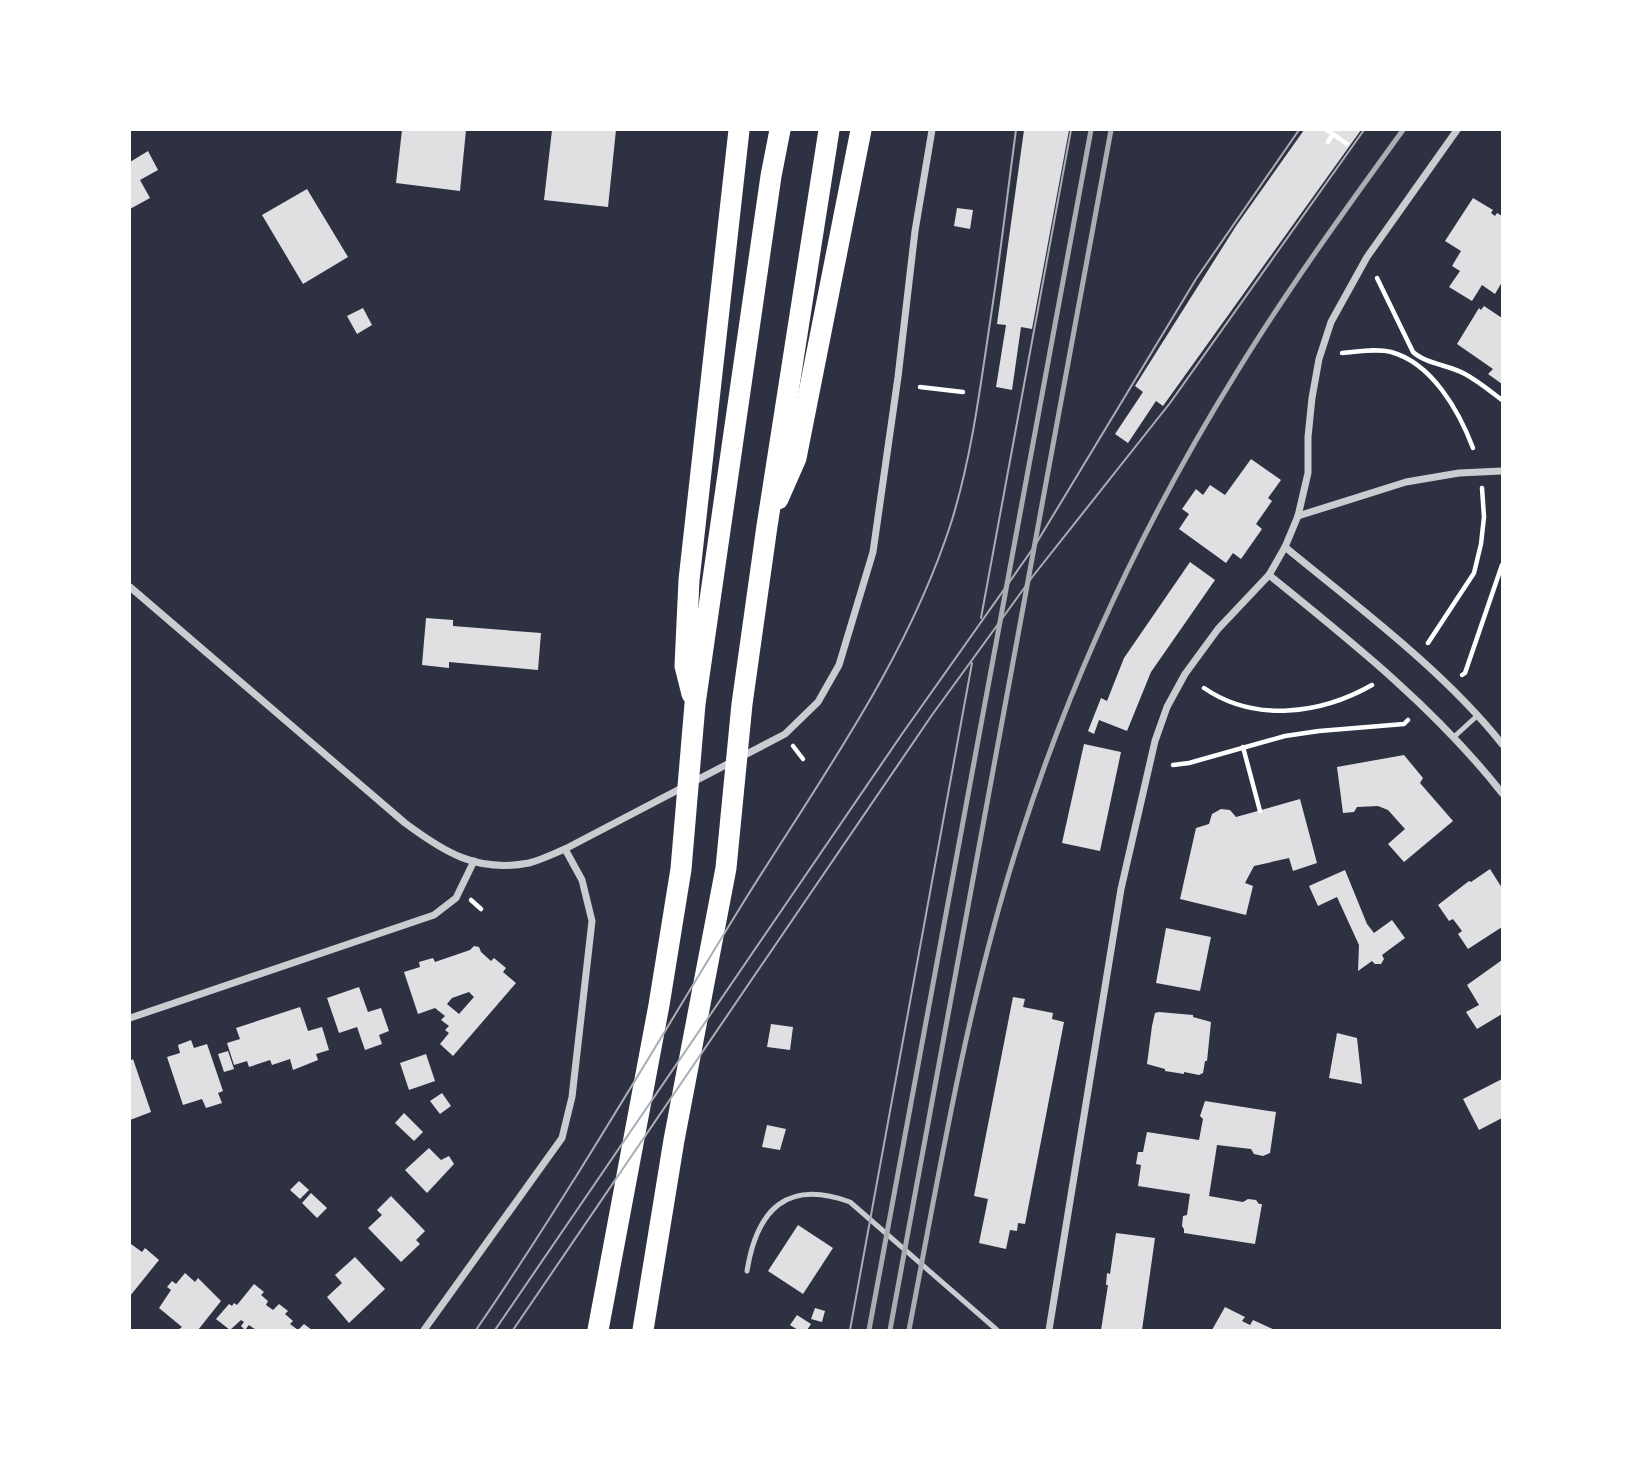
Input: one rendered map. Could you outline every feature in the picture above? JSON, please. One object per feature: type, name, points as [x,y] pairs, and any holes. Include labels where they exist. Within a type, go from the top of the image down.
[{"type":"highway","points":[[695,704],[685,666],[689,580],[739,130]]},
{"type":"highway","points":[[598,1331],[681,869],[695,704],[771,176],[780,130]]},
{"type":"highway","points":[[643,1331],[674,1140],[726,868],[742,705],[766,526],[829,130]]},
{"type":"highway","points":[[766,526],[796,458],[861,130]]},
{"type":"street","points":[[130,587],[405,823],[453,856],[474,861],[501,865],[530,862],[565,849],[785,734],[818,702],[839,665],[861,600],[873,552],[915,231],[932,130]]},
{"type":"street","points":[[1049,1331],[1121,889],[1155,741],[1167,707],[1185,674],[1218,629],[1269,575],[1285,547],[1298,516],[1308,473],[1312,398],[1325,337],[1367,257],[1457,130]]},
{"type":"street","points":[[1298,516],[1406,482],[1459,473],[1503,471]]},
{"type":"street","points":[[1285,547],[1373,619],[1460,696],[1503,744]]},
{"type":"street","points":[[1269,575],[1342,634],[1455,736],[1503,793]]},
{"type":"street","points":[[424,1331],[562,1138],[572,1097],[592,921],[582,880],[565,849]]},
{"type":"street","points":[[130,1018],[434,915],[456,898],[474,861]]},
{"type":"lane","points":[[1455,736],[1478,716]]},
{"type":"lane","points":[[747,1271],[751,1245],[761,1224],[774,1209],[792,1196],[810,1192],[828,1194],[850,1202],[997,1331]]},
{"type":"path","points":[[1327,130],[1347,144]]},
{"type":"path","points":[[1328,142],[1333,134]]},
{"type":"path","points":[[1377,278],[1413,352],[1421,359],[1434,361],[1465,374],[1503,400]]},
{"type":"path","points":[[1342,353],[1389,351],[1418,366],[1448,398],[1463,423],[1473,448]]},
{"type":"path","points":[[1418,366],[1421,359]]},
{"type":"path","points":[[920,387],[964,392]]},
{"type":"path","points":[[1429,643],[1474,573],[1484,517],[1482,488]]},
{"type":"path","points":[[1462,675],[1465,673],[1503,565]]},
{"type":"path","points":[[1204,688],[1230,701],[1255,708],[1297,711],[1340,701],[1372,685]]},
{"type":"path","points":[[1173,765],[1297,734],[1404,724],[1408,720]]},
{"type":"path","points":[[1243,747],[1260,811]]},
{"type":"building","points":[[402,130],[466,130],[460,191],[396,183]]},
{"type":"building","points":[[552,130],[616,130],[608,207],[544,200]]},
{"type":"building","points":[[1024,130],[1069,130],[1032,329],[1021,327],[1012,390],[996,387],[1006,325],[997,324]]},
{"type":"building","points":[[1304,130],[1361,130],[1163,406],[1156,401],[1128,443],[1115,434],[1143,392],[1135,386],[1236,226]]},
{"type":"building","points":[[148,151],[158,170],[140,180],[150,198],[130,209],[130,162]]},
{"type":"building","points":[[307,189],[348,257],[303,284],[262,215]]},
{"type":"building","points":[[1473,198],[1493,210],[1491,213],[1495,216],[1497,213],[1502,216],[1502,282],[1495,294],[1482,285],[1472,301],[1449,287],[1460,271],[1452,266],[1461,251],[1445,241]]},
{"type":"building","points":[[957,208],[973,210],[970,229],[954,226]]},
{"type":"building","points":[[1484,306],[1502,318],[1502,384],[1488,374],[1493,369],[1457,344],[1479,308],[1481,310]]},
{"type":"building","points":[[363,308],[372,325],[357,334],[347,316]]},
{"type":"building","points":[[1251,459],[1281,480],[1268,498],[1272,501],[1256,524],[1262,529],[1241,559],[1233,553],[1226,563],[1179,529],[1189,514],[1182,509],[1196,489],[1203,495],[1210,485],[1225,495]]},
{"type":"building","points":[[1190,562],[1215,580],[1151,672],[1127,731],[1099,720],[1094,734],[1088,731],[1101,698],[1107,701],[1124,658]]},
{"type":"building","points":[[426,618],[453,620],[453,626],[541,633],[538,670],[449,662],[449,668],[422,665]]},
{"type":"building","points":[[1084,744],[1121,752],[1100,851],[1062,843]]},
{"type":"building","points":[[1404,755],[1423,778],[1420,783],[1453,821],[1404,862],[1388,844],[1405,829],[1388,810],[1378,806],[1357,807],[1354,812],[1343,813],[1337,767]]},
{"type":"building","points":[[1300,799],[1317,863],[1293,871],[1289,858],[1254,866],[1245,883],[1253,886],[1246,915],[1180,899],[1196,828],[1209,824],[1212,814],[1221,809],[1230,810],[1236,817]]},
{"type":"building","points":[[1490,869],[1502,888],[1502,927],[1468,949],[1458,934],[1462,931],[1453,919],[1449,921],[1438,905]]},
{"type":"building","points":[[1345,870],[1367,924],[1374,933],[1392,920],[1405,938],[1382,955],[1384,959],[1381,964],[1372,961],[1358,971],[1359,945],[1337,897],[1318,906],[1309,886]]},
{"type":"building","points":[[1166,928],[1211,937],[1200,991],[1156,983]]},
{"type":"building","points":[[474,946],[479,947],[491,961],[494,958],[506,968],[503,972],[516,983],[453,1056],[440,1044],[449,1033],[445,1030],[449,1026],[441,1020],[445,1016],[435,1008],[418,1014],[404,972],[420,967],[419,962],[433,958],[435,962],[470,950]],"holes":[[[469,992],[474,997],[459,1014],[447,1004],[452,998]]]},
{"type":"building","points":[[1502,960],[1502,1014],[1477,1029],[1466,1012],[1479,1005],[1467,985]]},
{"type":"building","points":[[359,987],[368,1012],[381,1008],[389,1031],[379,1035],[382,1044],[365,1050],[357,1027],[339,1033],[327,998]]},
{"type":"building","points":[[1013,997],[1025,999],[1023,1007],[1053,1013],[1052,1019],[1064,1022],[1025,1224],[1018,1223],[1017,1231],[1010,1230],[1006,1249],[979,1243],[988,1199],[974,1196]]},
{"type":"building","points":[[300,1007],[308,1031],[322,1027],[329,1050],[316,1054],[318,1060],[293,1070],[290,1059],[272,1065],[270,1060],[249,1067],[247,1061],[234,1065],[227,1043],[240,1039],[236,1028]]},
{"type":"building","points":[[1155,1013],[1193,1015],[1211,1022],[1203,1073],[1199,1075],[1165,1071],[1147,1064]]},
{"type":"building","points":[[771,1024],[793,1027],[790,1050],[767,1047]]},
{"type":"building","points":[[1337,1033],[1357,1038],[1362,1084],[1329,1078]]},
{"type":"building","points":[[191,1040],[194,1048],[207,1044],[223,1091],[218,1093],[222,1103],[206,1108],[202,1099],[183,1105],[167,1057],[180,1053],[178,1045]]},
{"type":"building","points":[[228,1051],[234,1069],[224,1072],[218,1054]]},
{"type":"building","points":[[426,1054],[435,1081],[409,1090],[400,1063]]},
{"type":"building","points":[[133,1059],[151,1112],[130,1120],[130,1061]]},
{"type":"building","points":[[1502,1079],[1502,1118],[1479,1130],[1463,1099]]},
{"type":"building","points":[[442,1093],[451,1106],[440,1114],[430,1101]]},
{"type":"building","points":[[1205,1101],[1276,1112],[1270,1153],[1263,1156],[1254,1154],[1251,1149],[1217,1145],[1209,1196],[1243,1202],[1248,1199],[1256,1200],[1262,1204],[1255,1244],[1184,1233],[1183,1216],[1187,1215],[1190,1194],[1138,1186],[1141,1165],[1136,1164],[1138,1152],[1143,1152],[1147,1132],[1199,1140],[1203,1119],[1200,1116]]},
{"type":"building","points":[[404,1113],[423,1132],[414,1141],[395,1123]]},
{"type":"building","points":[[767,1125],[786,1129],[780,1150],[762,1147]]},
{"type":"building","points":[[429,1148],[441,1160],[449,1156],[454,1164],[427,1193],[405,1170]]},
{"type":"building","points":[[299,1181],[309,1190],[300,1199],[290,1190]]},
{"type":"building","points":[[311,1193],[327,1208],[317,1218],[302,1203]]},
{"type":"building","points":[[391,1196],[425,1231],[416,1240],[420,1244],[401,1262],[368,1228],[382,1215],[377,1210]]},
{"type":"building","points":[[798,1225],[833,1248],[803,1294],[768,1271]]},
{"type":"building","points":[[1116,1233],[1155,1238],[1142,1330],[1101,1330],[1108,1285],[1107,1273],[1110,1274]]},
{"type":"building","points":[[131,1244],[142,1252],[145,1248],[159,1260],[130,1296],[130,1246]]},
{"type":"building","points":[[355,1257],[385,1289],[349,1323],[327,1297],[342,1283],[335,1275]]},
{"type":"building","points":[[185,1273],[195,1282],[198,1278],[221,1301],[198,1330],[178,1330],[182,1327],[159,1308],[171,1290],[167,1287],[172,1281],[176,1284]]},
{"type":"building","points":[[254,1284],[264,1292],[261,1295],[268,1301],[266,1305],[273,1310],[279,1304],[288,1311],[285,1314],[293,1321],[290,1324],[298,1330],[256,1330],[249,1325],[245,1330],[241,1326],[244,1322],[241,1320],[230,1330],[216,1319],[229,1304],[237,1305]]},
{"type":"building","points":[[1225,1307],[1245,1317],[1242,1321],[1250,1325],[1253,1320],[1275,1330],[1212,1330]]},
{"type":"building","points":[[815,1308],[825,1311],[822,1322],[811,1319]]},
{"type":"building","points":[[797,1315],[811,1324],[807,1330],[798,1330],[790,1325]]},
{"type":"building","points":[[304,1324],[312,1330],[298,1330]]},
{"type":"tram line","points":[[476,1330],[579,1172],[743,903],[860,718],[911,622],[952,520],[966,468],[984,363],[1016,130]]},
{"type":"tram line","points":[[981,618],[1071,130]]},
{"type":"tram line","points":[[495,1330],[902,734],[1034,547],[1196,279],[1299,130]]},
{"type":"tram line","points":[[513,1330],[932,715],[1033,576],[1170,403],[1364,130]]},
{"type":"tram line","points":[[850,1330],[972,663]]},
{"type":"railway","points":[[869,1330],[1091,130]]},
{"type":"railway","points":[[890,1330],[1111,130]]},
{"type":"railway","points":[[909,1330],[957,1081],[1002,896],[1041,775],[1088,656],[1142,541],[1202,429],[1296,281],[1403,130]]}]
